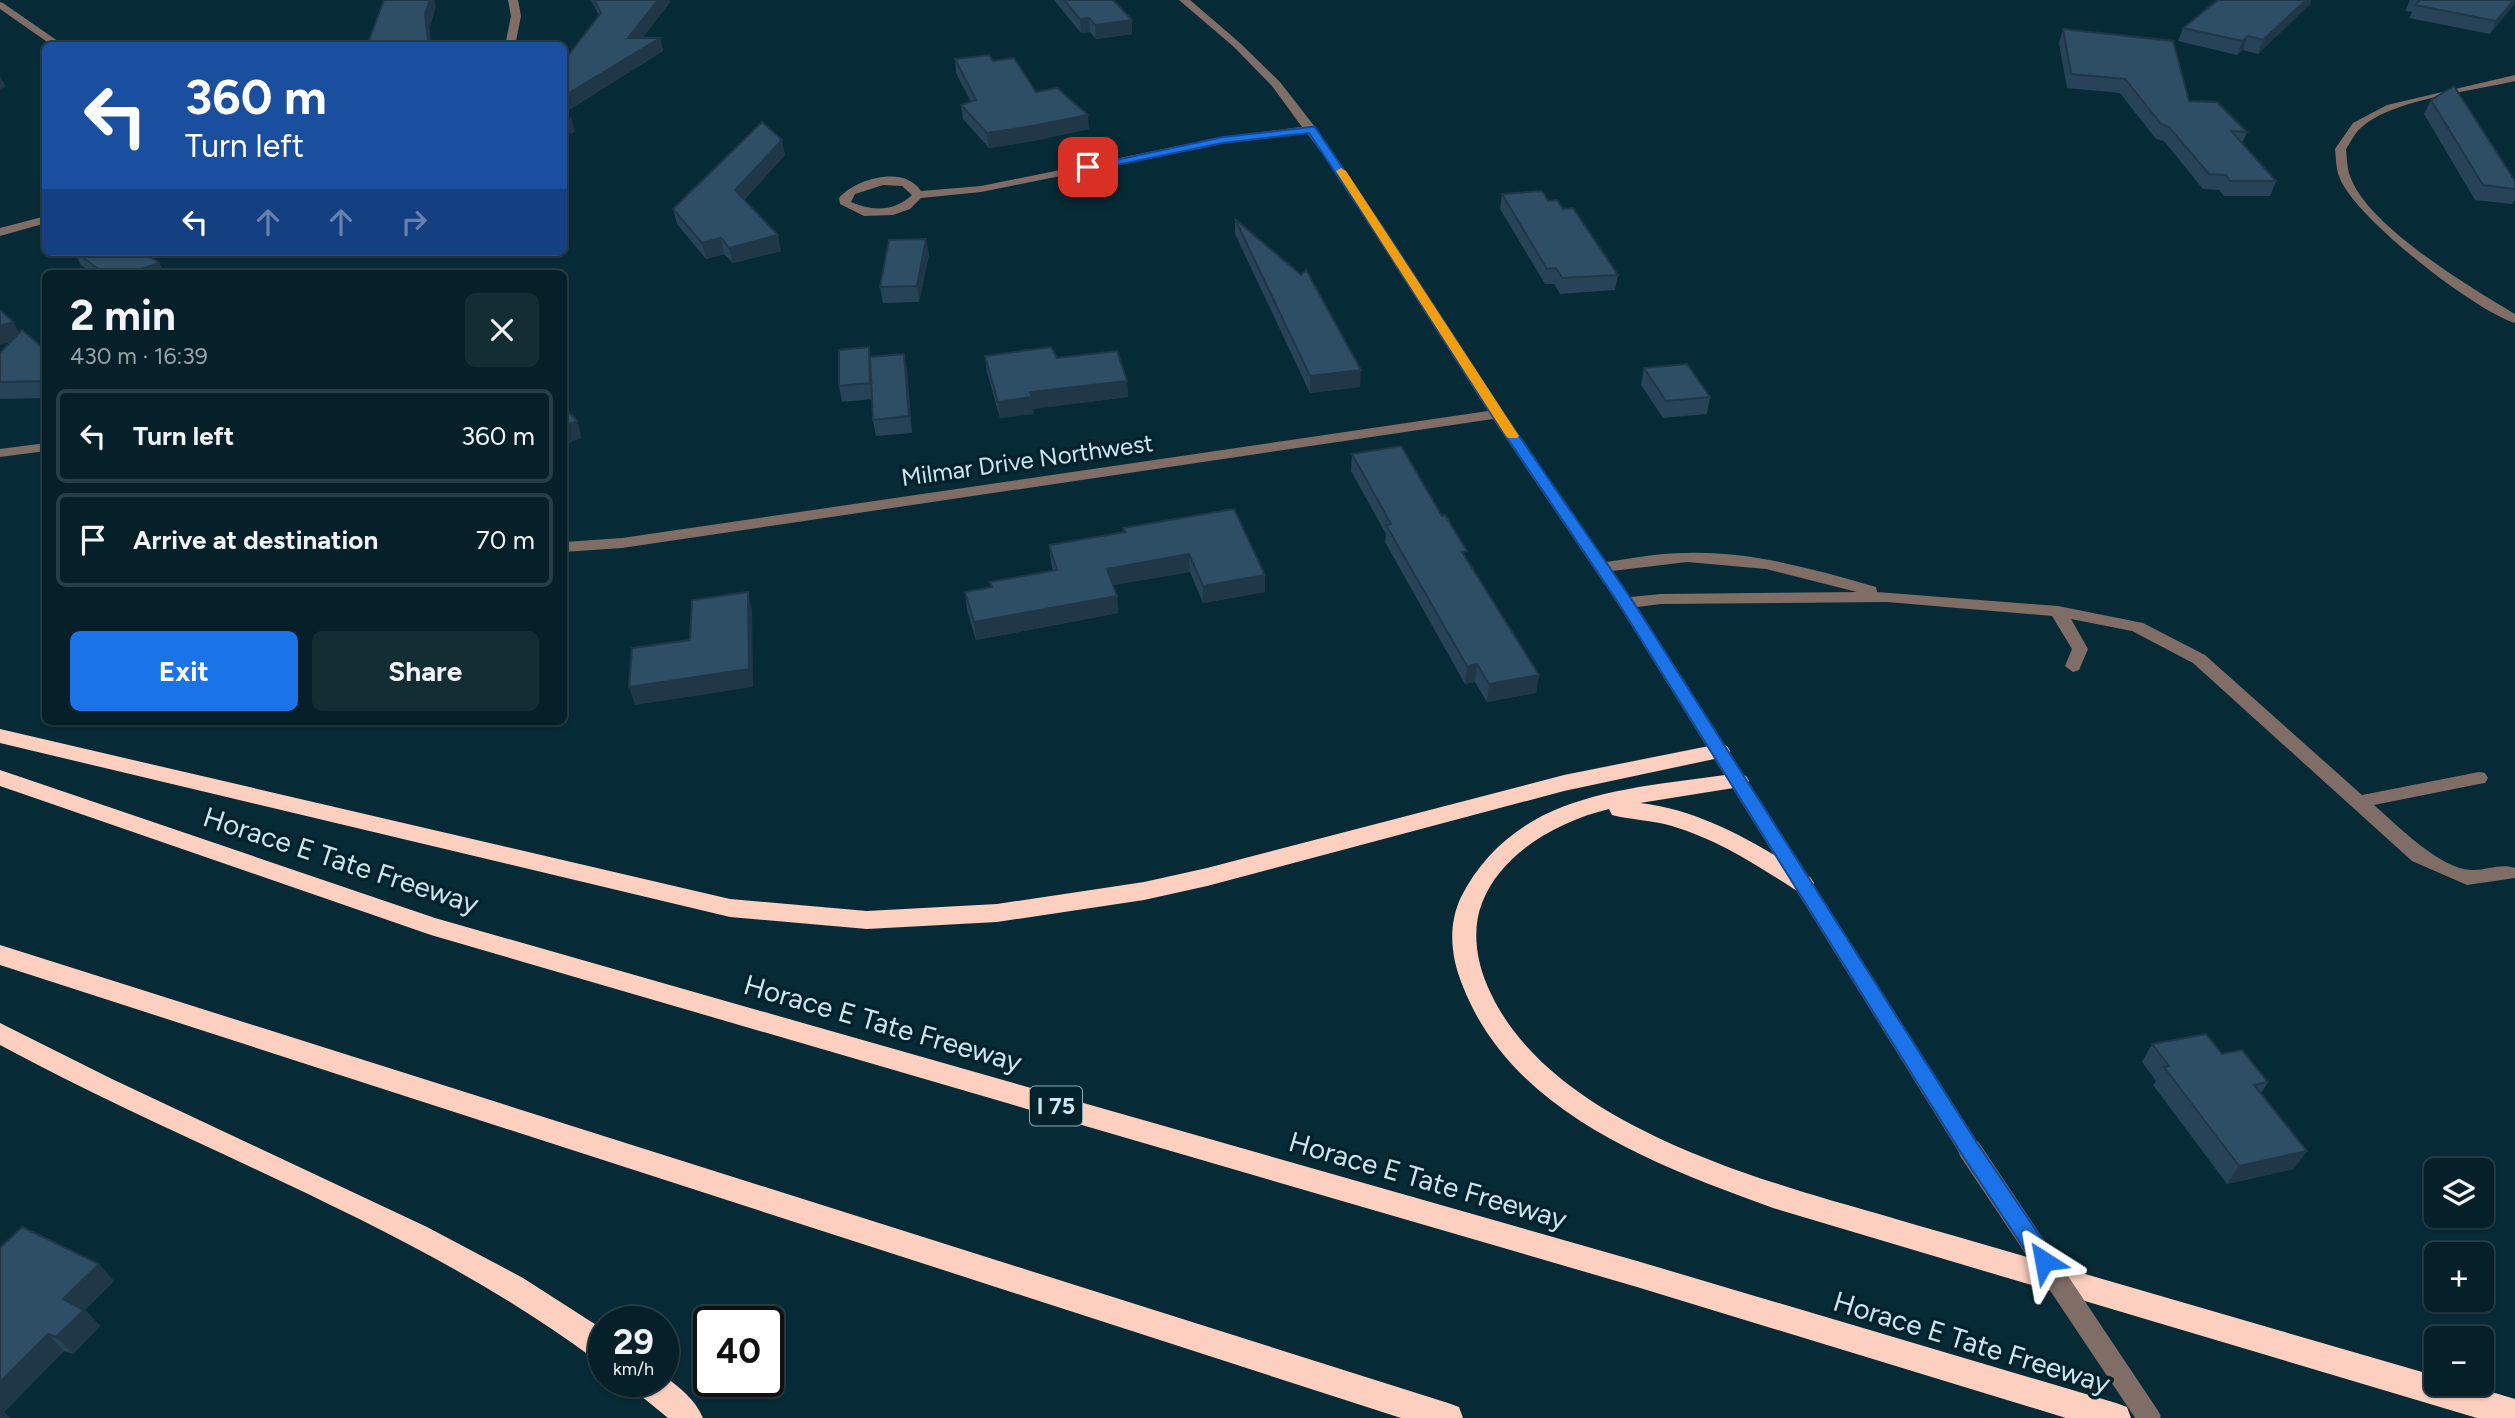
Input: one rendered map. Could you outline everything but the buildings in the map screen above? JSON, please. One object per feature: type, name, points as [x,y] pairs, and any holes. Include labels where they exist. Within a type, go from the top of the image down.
[{"type":"highway","points":[[0,737],[730,908],[867,920],[997,913],[1144,891],[1207,877],[1564,783],[1719,751]]},
{"type":"highway","name":"Horace E Tate Freeway","points":[[0,778],[431,926],[1637,1274],[2116,1418]]},
{"type":"highway","points":[[1738,782],[1586,807],[1545,825],[1516,844],[1486,872],[1466,908],[1463,945],[1473,986],[1497,1031],[1535,1071],[1583,1110],[1642,1142],[1706,1172],[1773,1196],[2515,1414]]},
{"type":"highway","points":[[1586,807],[1639,810],[1691,822],[1746,849],[1802,883]]},
{"type":"highway","points":[[0,955],[1448,1418]]},
{"type":"highway","points":[[0,1033],[467,1262],[588,1336]]},
{"type":"highway","points":[[667,1397],[688,1418]]},
{"type":"street","points":[[511,42],[516,16],[513,0]]},
{"type":"street","points":[[1184,0],[1256,63],[1311,130],[1387,241],[1497,414],[1626,603],[1970,1150],[2149,1418]]},
{"type":"street","points":[[0,5],[54,42]]},
{"type":"street","points":[[2515,78],[2414,101],[2375,114],[2348,134],[2343,144],[2340,163],[2346,182],[2359,200],[2394,237],[2465,289],[2515,320]]},
{"type":"street","points":[[918,195],[917,189],[909,185],[885,181],[858,186],[845,198],[846,204],[853,209],[878,213],[906,207],[918,195],[981,189],[1223,140],[1311,130]]},
{"type":"street","points":[[0,232],[42,220]]},
{"type":"street","name":"Milmar Drive Northwest","points":[[567,547],[622,543],[1497,414]]},
{"type":"street","points":[[0,453],[42,448]]},
{"type":"street","points":[[1601,567],[1660,559],[1721,559],[1806,570],[1887,597]]},
{"type":"street","points":[[1626,603],[1661,599],[1887,597],[2058,611],[2137,627],[2199,659],[2419,856],[2467,878],[2508,873]]},
{"type":"street","points":[[2058,611],[2080,649],[2073,666]]},
{"type":"street","points":[[2359,802],[2479,778]]},
{"type":"slow traffic","points":[[1341,171],[1512,436]]},
{"type":"route","points":[[1088,167],[1223,140],[1311,130],[1387,241],[1497,414],[1626,603],[1970,1150],[2044,1261]]}]
